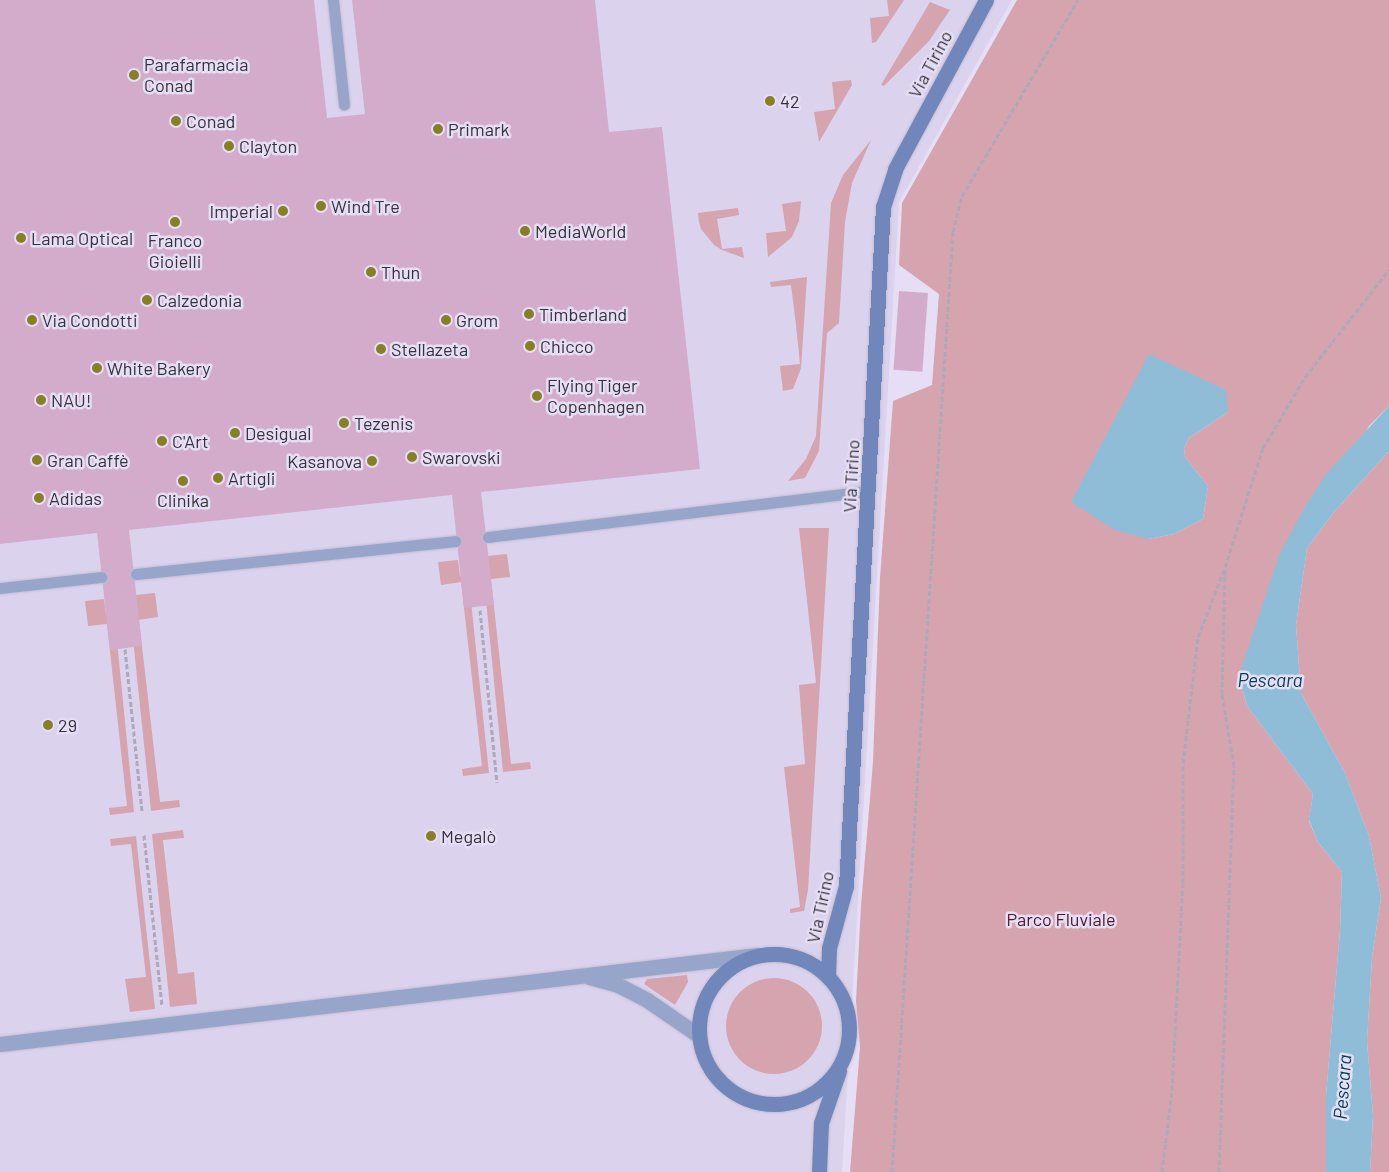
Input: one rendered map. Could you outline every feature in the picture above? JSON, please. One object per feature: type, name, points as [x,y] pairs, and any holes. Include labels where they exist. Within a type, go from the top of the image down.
[{"type":"street","name":"Via Tirino","points":[[828,977],[828,948],[846,886],[883,207],[895,169],[986,0]]},
{"type":"street","points":[[0,1044],[578,974],[758,955],[784,954],[808,962],[828,977],[840,993],[847,1012],[849,1032],[846,1052],[821,1123],[819,1172]]},
{"type":"street","points":[[758,955],[732,967],[707,993],[700,1013],[698,1035],[710,1069],[726,1087],[747,1099],[771,1104],[795,1100],[817,1090],[834,1073],[846,1052]]},
{"type":"street","points":[[578,974],[616,984],[647,1000],[698,1035]]},
{"type":"lane","points":[[333,0],[344,104]]},
{"type":"lane","points":[[488,537],[869,491]]},
{"type":"lane","points":[[136,574],[455,541]]},
{"type":"lane","points":[[0,588],[101,577]]},
{"type":"path","points":[[892,1172],[952,232],[962,196],[1078,0]]},
{"type":"path","points":[[1162,1172],[1172,1090],[1182,902],[1183,763],[1198,638],[1225,567],[1263,448],[1304,377],[1389,270]]},
{"type":"path","points":[[1219,1172],[1234,766],[1222,694],[1225,567]]},
{"type":"path","points":[[480,610],[497,782]]},
{"type":"path","points":[[125,649],[142,811]]},
{"type":"path","points":[[144,835],[165,1025]]},
{"type":"shaded area","name":"Megalò","points":[[0,0],[1012,0],[899,202],[842,1172],[0,1172]]},
{"type":"green space","points":[[887,0],[904,0],[876,42],[872,43],[870,18],[889,16]]},
{"type":"green space","name":"Parco Fluviale","points":[[1017,0],[1389,0],[1389,406],[1369,426],[1255,634],[1239,675],[1247,706],[1313,794],[1309,821],[1318,842],[1342,872],[1340,931],[1326,1095],[1326,1172],[850,1172],[860,1047],[856,1001],[861,906],[873,762],[880,578],[893,401],[932,385],[939,294],[899,265],[902,203]],"holes":[[[1149,355],[1228,412],[1189,438],[1184,448],[1185,457],[1208,486],[1203,519],[1174,534],[1148,539]]]},
{"type":"green space","points":[[930,2],[950,10],[929,41],[884,86],[881,85]]},
{"type":"green space","points":[[851,80],[852,85],[819,142],[814,112],[835,109],[832,82]]},
{"type":"green space","points":[[871,140],[852,183],[845,222],[839,323],[827,333],[819,451],[805,478],[788,481],[806,459],[816,436],[831,203],[843,175]]},
{"type":"green space","points":[[801,201],[799,221],[792,237],[768,257],[766,233],[786,231],[782,204]]},
{"type":"green space","points":[[738,208],[739,215],[717,219],[722,249],[742,247],[744,258],[722,250],[714,245],[701,229],[699,222],[698,213]]},
{"type":"green space","points":[[807,277],[801,368],[793,389],[783,391],[780,366],[800,364],[796,325],[791,285],[771,287],[770,282]]},
{"type":"green space","points":[[1389,451],[1389,1172],[1370,1172],[1373,1116],[1367,1041],[1372,958],[1381,898],[1369,836],[1345,773],[1301,693],[1296,625],[1307,548],[1334,512]]},
{"type":"green space","points":[[799,528],[829,528],[808,890],[804,911],[790,913],[790,909],[800,907],[784,767],[805,764],[799,685],[816,683]]},
{"type":"green space","points":[[507,554],[510,577],[491,579],[511,764],[530,762],[531,769],[503,772],[484,580],[488,556]]},
{"type":"green space","points":[[458,560],[460,576],[469,582],[489,773],[463,776],[462,769],[482,766],[461,582],[441,585],[438,562]]},
{"type":"green space","points":[[155,593],[158,617],[139,620],[160,802],[179,800],[180,807],[151,811],[131,620],[136,595]]},
{"type":"green space","points":[[104,599],[106,615],[115,621],[134,812],[110,815],[109,808],[127,806],[107,624],[88,626],[85,601]]},
{"type":"green space","points":[[183,830],[184,838],[163,840],[178,974],[194,972],[197,1004],[170,1007],[152,834]]},
{"type":"green space","points":[[136,836],[155,1009],[130,1012],[125,979],[146,977],[131,844],[111,846],[110,839]]},
{"type":"green space","points":[[687,975],[688,982],[675,1005],[644,984],[647,979]]},
{"type":"green space","points":[[765,978],[783,978],[801,986],[814,999],[822,1017],[819,1045],[801,1066],[783,1074],[765,1074],[747,1066],[734,1053],[726,1035],[726,1017],[734,999],[747,986]]},
{"type":"water","points":[[1149,354],[1226,390],[1228,412],[1189,438],[1184,448],[1185,457],[1208,486],[1203,519],[1174,534],[1148,539],[1115,530],[1071,502]]},
{"type":"water","name":"Pescara","points":[[1389,406],[1389,451],[1334,512],[1307,548],[1296,625],[1301,693],[1345,773],[1369,836],[1381,898],[1372,958],[1367,1041],[1373,1116],[1370,1172],[1326,1172],[1326,1095],[1340,931],[1342,872],[1318,842],[1309,820],[1313,794],[1247,706],[1239,675],[1280,553],[1305,507],[1326,474]]},
{"type":"building","points":[[0,0],[314,0],[327,118],[365,114],[352,0],[595,0],[609,132],[662,127],[700,469],[481,492],[494,605],[464,608],[452,495],[129,530],[142,646],[110,650],[97,533],[0,544]]},
{"type":"building","points":[[899,291],[928,293],[922,372],[893,370]]},
{"type":"place","name":"Parafarmacia Conad","points":[[134,75]]},
{"type":"place","name":"42","points":[[770,101]]},
{"type":"place","name":"Conad","points":[[176,121]]},
{"type":"place","name":"Primark","points":[[438,129]]},
{"type":"place","name":"Clayton","points":[[229,146]]},
{"type":"place","name":"Wind Tre","points":[[321,206]]},
{"type":"place","name":"Imperial","points":[[283,211]]},
{"type":"place","name":"Franco Gioielli","points":[[175,222]]},
{"type":"place","name":"MediaWorld","points":[[525,231]]},
{"type":"place","name":"Lama Optical","points":[[21,238]]},
{"type":"place","name":"Thun","points":[[371,272]]},
{"type":"place","name":"Calzedonia","points":[[147,300]]},
{"type":"place","name":"Timberland","points":[[529,314]]},
{"type":"place","name":"Via Condotti","points":[[32,320]]},
{"type":"place","name":"Grom","points":[[446,320]]},
{"type":"place","name":"Chicco","points":[[530,346]]},
{"type":"place","name":"Stellazeta","points":[[381,349]]},
{"type":"place","name":"White Bakery","points":[[97,368]]},
{"type":"place","name":"Flying Tiger Copenhagen","points":[[537,396]]},
{"type":"place","name":"NAU!","points":[[41,400]]},
{"type":"place","name":"Tezenis","points":[[344,423]]},
{"type":"place","name":"Desigual","points":[[235,433]]},
{"type":"place","name":"C'Art","points":[[162,441]]},
{"type":"place","name":"Swarovski","points":[[412,457]]},
{"type":"place","name":"Gran Caffè","points":[[37,460]]},
{"type":"place","name":"Kasanova","points":[[372,461]]},
{"type":"place","name":"Artigli","points":[[218,478]]},
{"type":"place","name":"Clinika","points":[[183,481]]},
{"type":"place","name":"Adidas","points":[[39,498]]},
{"type":"place","name":"29","points":[[48,725]]},
{"type":"place","name":"Megalò","points":[[431,836]]}]
